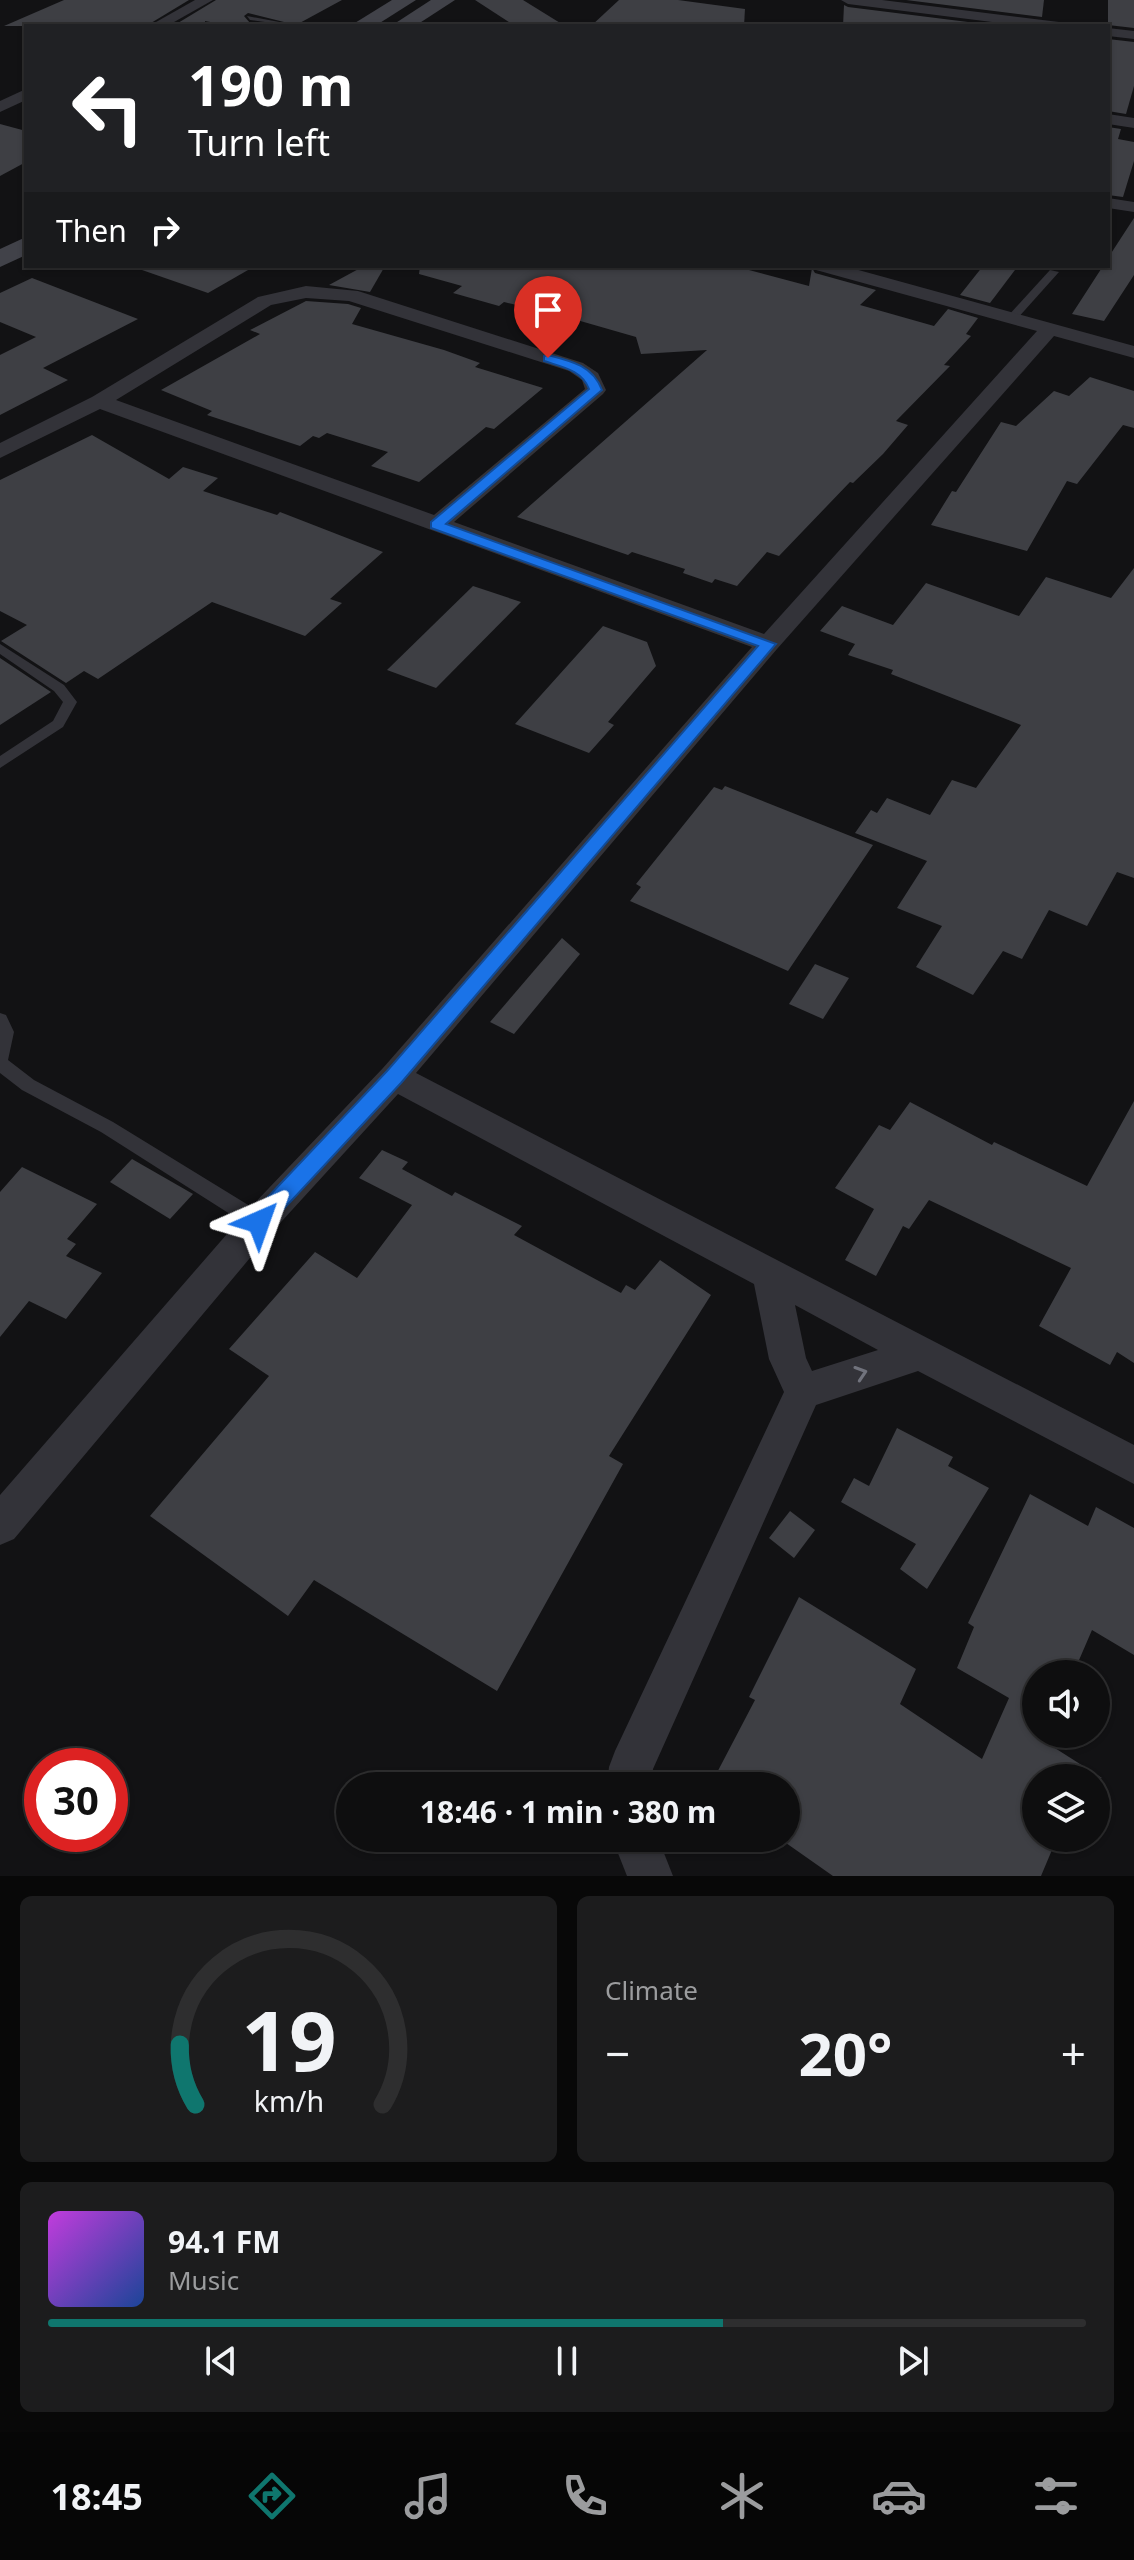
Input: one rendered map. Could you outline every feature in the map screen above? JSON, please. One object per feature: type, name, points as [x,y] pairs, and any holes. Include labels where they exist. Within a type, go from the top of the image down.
[{"type":"main road","points":[[364,24],[406,0]]},
{"type":"main road","points":[[404,24],[445,0]]},
{"type":"main road","points":[[0,259],[24,246]]},
{"type":"street","points":[[160,24],[206,0]]},
{"type":"street","points":[[848,0],[1043,24]]},
{"type":"street","points":[[889,24],[903,7]]},
{"type":"street","points":[[1110,32],[1134,35]]},
{"type":"street","points":[[0,107],[24,95]]},
{"type":"street","points":[[1110,119],[1134,123]]},
{"type":"street","points":[[1110,203],[1134,207]]},
{"type":"street","points":[[830,268],[1134,352]]},
{"type":"street","points":[[0,451],[99,401],[265,301],[306,292],[351,295],[576,367],[591,377],[596,390],[436,525]]},
{"type":"street","points":[[0,1525],[259,1222],[394,1077],[768,644],[1050,329]]},
{"type":"street","points":[[99,401],[768,644]]},
{"type":"street","points":[[394,1077],[1134,1465]]},
{"type":"street","points":[[770,1275],[788,1359],[803,1392]]},
{"type":"street","points":[[630,1772],[803,1392],[920,1353]]},
{"type":"street","points":[[641,1852],[650,1876]]},
{"type":"lane","points":[[250,18],[280,24]]},
{"type":"lane","points":[[1012,318],[1054,272]]},
{"type":"lane","points":[[0,648],[59,688],[70,702],[58,724],[0,763]]},
{"type":"lane","points":[[0,1020],[6,1032],[0,1062],[28,1085],[107,1127],[259,1222]]},
{"type":"building","points":[[64,0],[189,0],[149,24],[4,26]]},
{"type":"building","points":[[216,0],[342,0],[298,24],[248,13],[244,16],[250,23],[257,24],[205,21],[205,24],[176,24]]},
{"type":"building","points":[[475,0],[523,0],[562,24],[512,24]]},
{"type":"building","points":[[619,0],[678,0],[745,9],[744,24],[593,24]]},
{"type":"building","points":[[906,0],[1044,0],[1042,17]]},
{"type":"building","points":[[1108,0],[1134,0],[1134,28],[1108,24]]},
{"type":"building","points":[[844,5],[984,24],[843,24]]},
{"type":"building","points":[[1110,39],[1134,42],[1134,86],[1126,114],[1110,111]]},
{"type":"building","points":[[0,124],[24,130],[24,163],[0,176]]},
{"type":"building","points":[[1110,127],[1121,129],[1118,139],[1134,142],[1134,161],[1123,197],[1110,195]]},
{"type":"building","points":[[1134,218],[1134,275],[1104,321],[1072,314],[1102,268],[1110,268],[1110,255]]},
{"type":"building","points":[[142,268],[252,268],[208,293]]},
{"type":"building","points":[[360,268],[384,268],[370,292],[329,285]]},
{"type":"building","points":[[420,268],[742,268],[809,286],[812,268],[815,273],[876,290],[860,305],[934,326],[948,309],[978,318],[966,334],[971,336],[944,365],[950,366],[896,421],[908,425],[883,454],[853,483],[850,482],[779,556],[767,552],[737,586],[715,579],[712,583],[683,573],[685,569],[632,552],[628,555],[517,517],[707,350],[641,354],[636,337],[556,314],[504,302],[499,306],[453,293],[462,286],[419,274]]},
{"type":"building","points":[[981,268],[1016,268],[990,303],[960,295]]},
{"type":"building","points":[[32,278],[138,319],[43,368],[68,380],[0,415],[0,355],[36,337],[0,322],[0,293]]},
{"type":"building","points":[[306,301],[361,308],[352,324],[444,350],[480,363],[475,367],[543,388],[494,429],[486,427],[419,482],[371,466],[388,452],[327,433],[319,438],[313,436],[300,446],[207,415],[212,411],[161,390],[260,334],[250,330]]},
{"type":"building","points":[[1090,377],[1134,391],[1134,428],[1123,425],[1077,484],[1067,481],[1027,551],[931,525],[1001,422],[1016,426],[1054,391],[1069,396]]},
{"type":"building","points":[[92,435],[169,479],[183,467],[218,478],[203,491],[277,515],[280,512],[383,552],[330,599],[342,603],[305,636],[212,602],[98,679],[84,671],[66,683],[1,641],[27,625],[0,611],[0,480]]},
{"type":"building","points":[[1134,568],[1134,878],[1117,872],[1087,926],[1049,910],[1022,959],[1003,951],[973,995],[916,967],[942,926],[897,908],[927,861],[855,833],[871,810],[877,813],[887,798],[930,815],[952,780],[976,788],[1021,725],[891,674],[893,670],[848,655],[855,644],[820,631],[842,606],[893,625],[926,583],[1019,616],[1046,577],[1111,598]]},
{"type":"building","points":[[473,586],[521,602],[436,688],[387,670]]},
{"type":"building","points":[[603,626],[647,642],[656,666],[608,722],[614,725],[589,753],[515,724]]},
{"type":"building","points":[[0,658],[51,692],[0,725]]},
{"type":"building","points":[[725,786],[873,845],[788,971],[630,901],[641,887],[636,884],[714,787],[722,790]]},
{"type":"building","points":[[562,938],[580,954],[514,1034],[490,1022]]},
{"type":"building","points":[[815,964],[849,978],[823,1019],[789,1004]]},
{"type":"building","points":[[1134,1101],[1134,1363],[1117,1352],[1110,1365],[1039,1326],[1071,1268],[929,1200],[909,1229],[903,1226],[876,1276],[845,1260],[874,1209],[835,1188],[879,1125],[890,1130],[910,1102],[992,1145],[994,1142],[1087,1186]]},
{"type":"building","points":[[382,1150],[408,1162],[402,1169],[452,1196],[455,1192],[522,1226],[514,1235],[621,1293],[626,1285],[635,1290],[660,1260],[711,1295],[609,1456],[623,1464],[497,1691],[314,1580],[288,1616],[150,1516],[269,1376],[229,1349],[315,1252],[357,1278],[412,1205],[359,1178]]},
{"type":"building","points":[[132,1159],[193,1194],[170,1219],[110,1182]]},
{"type":"building","points":[[22,1167],[97,1204],[67,1239],[76,1244],[66,1256],[102,1273],[66,1319],[29,1301],[0,1337],[0,1192]]},
{"type":"building","points":[[897,1428],[953,1457],[948,1466],[989,1488],[927,1589],[900,1569],[916,1544],[841,1502],[854,1478],[869,1486]]},
{"type":"building","points":[[1030,1494],[1088,1526],[1096,1507],[1134,1528],[1134,1655],[1092,1630],[1079,1660],[1022,1660],[1022,1748],[1055,1748],[1080,1764],[1022,1764],[1022,1852],[1051,1852],[1041,1876],[833,1876],[799,1852],[800,1772],[717,1772],[755,1700],[749,1697],[799,1597],[916,1669],[900,1704],[982,1759],[1009,1698],[957,1668],[974,1627],[968,1623]]},
{"type":"building","points":[[790,1511],[815,1530],[794,1558],[769,1538]]},
{"type":"route","points":[[259,1222],[394,1077],[768,644],[436,525],[596,390],[591,377],[576,367],[548,358]]}]
